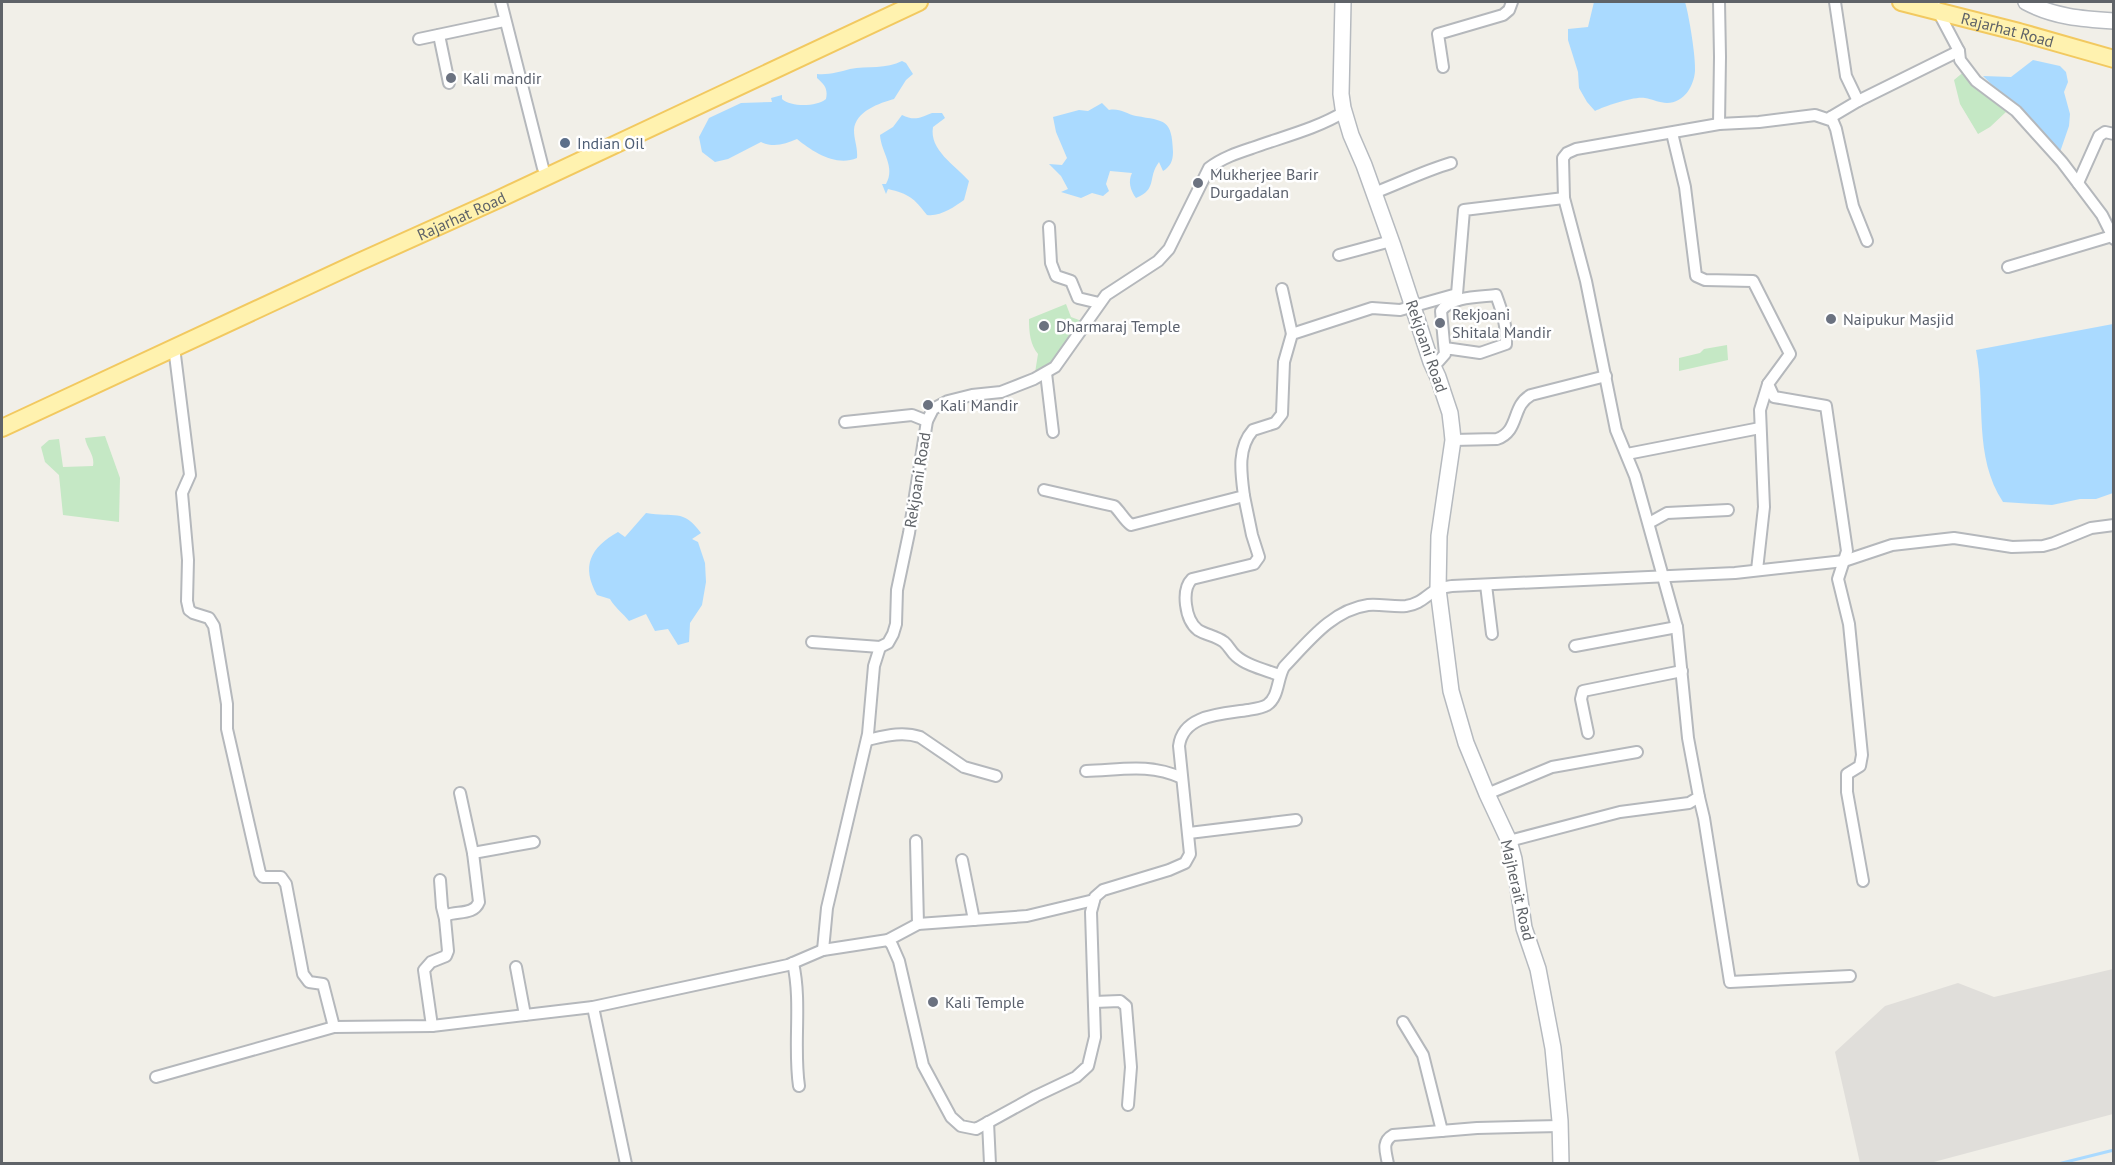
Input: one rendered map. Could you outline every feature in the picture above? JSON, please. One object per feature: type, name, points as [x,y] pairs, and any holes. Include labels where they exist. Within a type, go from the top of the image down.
[{"type":"main road","name":"Rajarhat Road","points":[[2,419],[901,2]]},
{"type":"main road","name":"Rajarhat Road","points":[[2,428],[919,2]]},
{"type":"main road","name":"Rajarhat Road","points":[[1901,2],[1936,5],[2114,52]]},
{"type":"main road","name":"Rajarhat Road","points":[[1936,5],[2114,59]]},
{"type":"street","points":[[501,2],[543,168]]},
{"type":"street","name":"Rekjoani Road","points":[[1343,2],[1341,94],[1344,112],[1450,413],[1453,440],[1439,536],[1438,589]]},
{"type":"street","points":[[1443,67],[1438,34],[1503,15],[1509,10],[1512,2]]},
{"type":"street","points":[[1719,2],[1719,124]]},
{"type":"street","points":[[1835,2],[1846,76],[1858,101]]},
{"type":"street","points":[[2026,2],[2043,11],[2077,19],[2114,21]]},
{"type":"street","points":[[1936,5],[1959,51],[1960,60],[1976,81],[2016,111],[2062,162],[2102,215],[2113,237],[2008,267]]},
{"type":"street","points":[[419,39],[504,21]]},
{"type":"street","points":[[439,35],[449,83]]},
{"type":"street","points":[[1850,976],[1730,982],[1704,818],[1688,738],[1677,627],[1649,523],[1627,454],[1616,430],[1586,281],[1564,198],[1563,158],[1567,153],[1576,149],[1719,124],[1815,115],[1830,120],[1831,117],[1858,101],[1959,51]]},
{"type":"street","name":"Rekjoani Road","points":[[880,647],[888,643],[896,624],[897,590],[909,533],[927,421],[933,409],[948,401],[972,395],[1001,392],[1055,367],[1088,323],[1099,303],[1115,288],[1158,261],[1173,241],[1209,168],[1217,162],[1344,112]]},
{"type":"street","points":[[1831,117],[1836,129],[1853,206],[1867,241]]},
{"type":"street","points":[[2078,183],[2098,136],[2105,132],[2114,134]]},
{"type":"street","points":[[1672,133],[1685,187],[1696,276],[1705,280],[1753,281],[1790,354],[1768,384],[1761,402],[1764,507],[1757,570]]},
{"type":"street","points":[[1374,193],[1451,162]]},
{"type":"street","points":[[1292,334],[1372,308],[1400,310],[1457,294],[1464,210],[1564,198]]},
{"type":"street","points":[[1049,227],[1051,263],[1056,276],[1071,281],[1078,298],[1099,303]]},
{"type":"street","points":[[1340,255],[1391,241]]},
{"type":"street","points":[[1279,675],[1243,661],[1217,638],[1200,631],[1189,617],[1185,596],[1187,586],[1192,579],[1254,564],[1258,561],[1259,557],[1244,496],[1241,459],[1242,448],[1253,430],[1275,423],[1282,414],[1284,362],[1292,334],[1282,289]]},
{"type":"street","points":[[1431,362],[1438,362],[1445,354],[1441,311],[1444,306],[1451,302],[1496,295],[1507,333],[1506,344],[1480,353],[1445,348]]},
{"type":"street","points":[[174,347],[190,475],[182,493],[188,560],[188,606],[193,613],[209,618],[214,626],[226,704],[227,729],[260,873],[263,877],[281,877],[286,884],[303,974],[309,982],[323,984],[334,1028]]},
{"type":"street","points":[[1046,373],[1053,432]]},
{"type":"street","points":[[1453,440],[1504,437],[1523,400],[1531,395],[1606,376]]},
{"type":"street","points":[[1768,384],[1774,397],[1826,406],[1847,551],[1838,579],[1849,624],[1863,755],[1860,766],[1847,774],[1847,792],[1863,881]]},
{"type":"street","points":[[845,422],[912,415],[927,421]]},
{"type":"street","points":[[1627,454],[1760,428]]},
{"type":"street","points":[[1044,490],[1114,506],[1122,512],[1126,522],[1131,525],[1244,496]]},
{"type":"street","points":[[1649,523],[1667,513],[1728,510]]},
{"type":"street","points":[[888,940],[899,961],[922,1065],[951,1117],[961,1126],[976,1129],[994,1117],[1084,1071],[1088,1066],[1095,1037],[1091,912],[1095,897],[1103,890],[1185,863],[1190,854],[1179,746],[1180,734],[1187,727],[1209,717],[1267,705],[1276,694],[1279,675],[1332,619],[1349,610],[1365,606],[1405,606],[1425,600],[1438,589],[1465,585],[1757,570],[1844,561],[1892,545],[1954,538],[2012,547],[2043,546],[2091,528],[2114,525]]},
{"type":"street","points":[[1486,585],[1492,634]]},
{"type":"street","name":"Majherait Road","points":[[1438,589],[1451,691],[1466,743],[1509,841],[1524,928],[1538,969],[1553,1048],[1561,1164]]},
{"type":"street","points":[[1575,646],[1677,627]]},
{"type":"street","points":[[812,642],[880,647],[874,666],[867,740],[827,908],[824,950]]},
{"type":"street","points":[[1588,733],[1581,699],[1583,691],[1682,671]]},
{"type":"street","points":[[867,740],[902,734],[920,736],[964,767],[996,776]]},
{"type":"street","points":[[1487,794],[1552,767],[1637,752]]},
{"type":"street","points":[[1086,771],[1154,768],[1182,778]]},
{"type":"street","points":[[445,919],[450,914],[467,912],[478,906],[473,853],[460,793]]},
{"type":"street","points":[[1509,841],[1620,812],[1689,803],[1699,797]]},
{"type":"street","points":[[1189,833],[1296,820]]},
{"type":"street","points":[[916,841],[918,924]]},
{"type":"street","points":[[473,853],[534,842]]},
{"type":"street","points":[[962,860],[974,920]]},
{"type":"street","points":[[432,1026],[424,970],[431,962],[446,956],[447,951],[440,880]]},
{"type":"street","points":[[156,1077],[334,1028],[432,1026],[592,1007],[793,963],[824,950],[888,940],[918,924],[1027,916],[1094,900]]},
{"type":"street","points":[[793,963],[796,981],[799,1086]]},
{"type":"street","points":[[516,967],[525,1015]]},
{"type":"street","points":[[1094,1002],[1120,1002],[1126,1006],[1131,1067],[1128,1105]]},
{"type":"street","points":[[592,1007],[626,1164]]},
{"type":"street","points":[[1403,1022],[1423,1054],[1442,1131]]},
{"type":"street","points":[[988,1122],[990,1164]]},
{"type":"street","points":[[1388,1164],[1385,1144],[1387,1138],[1393,1135],[1560,1126]]},
{"type":"shaded area","points":[[2113,969],[2113,1114],[1930,1163],[1860,1163],[1835,1052],[1885,1006],[1958,983],[1994,997]]},
{"type":"green space","points":[[1966,70],[1977,86],[2006,112],[1990,127],[1978,134],[1960,104],[1954,80]]},
{"type":"green space","points":[[1066,304],[1071,317],[1087,323],[1055,367],[1034,379],[1038,354],[1030,338],[1029,319]]},
{"type":"green space","points":[[1727,345],[1728,360],[1679,371],[1679,358],[1700,353],[1704,349]]},
{"type":"green space","points":[[105,436],[120,478],[119,522],[63,515],[59,475],[45,462],[41,447],[49,440],[59,439],[63,467],[93,466],[93,459],[85,438]]},
{"type":"water","points":[[1594,2],[1685,2],[1692,36],[1695,71],[1693,82],[1683,97],[1667,103],[1634,98],[1595,111],[1579,88],[1578,72],[1568,40],[1568,29],[1588,27]]},
{"type":"water","points":[[2033,60],[2060,66],[2066,72],[2068,82],[2064,92],[2070,114],[2069,126],[2060,152],[1983,76],[2011,77]]},
{"type":"water","points":[[902,61],[913,74],[906,80],[894,99],[869,109],[855,123],[857,158],[841,161],[825,157],[797,139],[775,145],[761,142],[728,159],[715,162],[702,152],[699,137],[709,118],[741,103],[772,102],[771,98],[782,95],[782,99],[791,104],[816,104],[822,102],[827,96],[825,87],[817,78],[817,74],[883,66]]},
{"type":"water","points":[[1102,103],[1109,110],[1120,110],[1160,121],[1168,127],[1171,133],[1173,152],[1171,163],[1163,171],[1159,162],[1153,173],[1150,187],[1143,195],[1136,198],[1130,186],[1132,173],[1110,171],[1106,184],[1109,191],[1103,196],[1092,193],[1081,198],[1061,192],[1068,189],[1061,176],[1049,164],[1062,165],[1067,158],[1056,132],[1053,117],[1079,110],[1088,111]]},
{"type":"water","points":[[932,113],[942,113],[945,118],[933,127],[935,143],[944,157],[969,181],[964,200],[947,211],[927,215],[906,195],[888,189],[886,194],[882,184],[886,184],[889,178],[889,166],[880,135],[893,127],[902,115],[917,118]]},
{"type":"water","points":[[2113,324],[2113,493],[2096,499],[2080,499],[2052,505],[2003,502],[1994,484],[1984,447],[1976,350]]},
{"type":"water","points":[[646,513],[683,517],[695,525],[701,533],[692,539],[698,542],[705,563],[706,582],[702,605],[690,623],[689,642],[678,645],[668,629],[655,631],[646,614],[629,621],[610,599],[597,595],[592,585],[589,567],[595,551],[618,532],[625,537]]},
{"type":"waterway","points":[[2058,1164],[2114,1150]]},
{"type":"place","name":"Kali mandir","points":[[451,78]]},
{"type":"place","name":"Indian Oil","points":[[565,143]]},
{"type":"place","name":"Mukherjee Barir Durgadalan","points":[[1198,183]]},
{"type":"place","name":"Naipukur Masjid","points":[[1831,319]]},
{"type":"place","name":"Rekjoani Shitala Mandir","points":[[1440,323]]},
{"type":"place","name":"Dharmaraj Temple","points":[[1044,326]]},
{"type":"place","name":"Kali Mandir","points":[[928,405]]},
{"type":"place","name":"Kali Temple","points":[[933,1002]]}]
